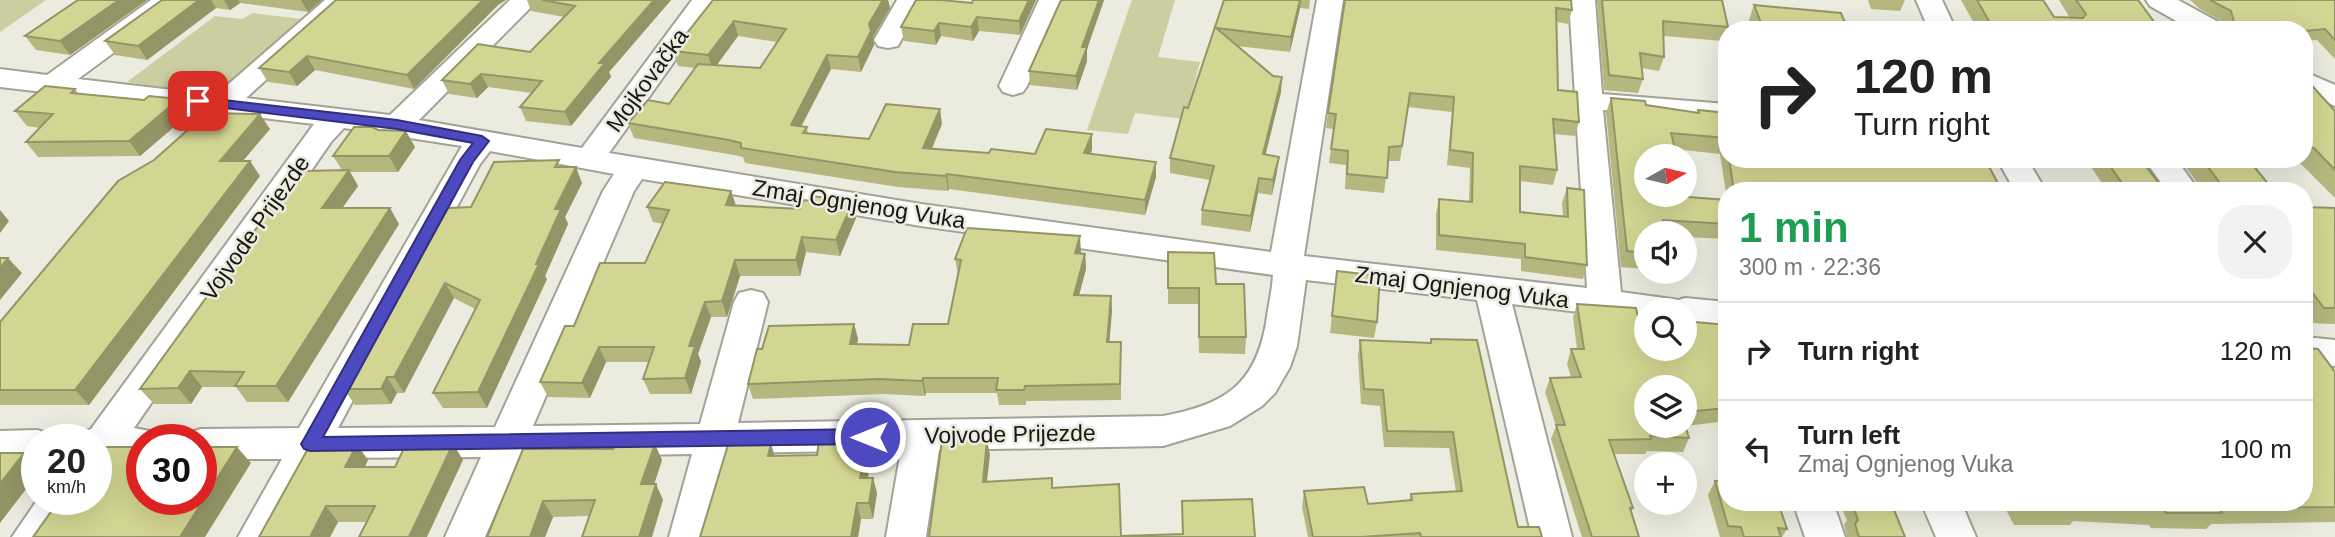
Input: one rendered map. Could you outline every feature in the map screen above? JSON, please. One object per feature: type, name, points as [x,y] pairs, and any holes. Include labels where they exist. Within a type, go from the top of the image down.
[{"type":"street","points":[[0,106],[25,81],[168,0]]},
{"type":"street","points":[[193,130],[341,0]]},
{"type":"street","points":[[397,125],[525,0]]},
{"type":"street","name":"Mojkovačka","points":[[589,160],[705,0]]},
{"type":"street","points":[[888,40],[910,0]]},
{"type":"street","points":[[1013,86],[1052,0]]},
{"type":"street","name":"Vojvode Prijezde","points":[[217,444],[922,436],[1163,431],[1186,428],[1228,411],[1246,398],[1260,383],[1275,359],[1291,281],[1287,254],[1331,0]]},
{"type":"street","points":[[1582,0],[1605,304]]},
{"type":"street","points":[[1929,0],[1939,21]]},
{"type":"street","points":[[2159,0],[2195,21]]},
{"type":"street","name":"Zmaj Ognjenog Vuka","points":[[25,81],[397,125],[634,168],[921,215],[1290,266],[1634,307]]},
{"type":"street","points":[[2313,85],[2335,97]]},
{"type":"street","points":[[1588,100],[1718,112]]},
{"type":"street","name":"Vojvode Prijezde","points":[[112,428],[320,135],[337,118]]},
{"type":"street","points":[[258,537],[467,160],[482,141]]},
{"type":"street","points":[[465,537],[619,191],[634,168]]},
{"type":"street","points":[[2166,168],[2177,182]]},
{"type":"street","points":[[1492,291],[1552,537]]},
{"type":"street","points":[[689,537],[751,302]]},
{"type":"street","points":[[1697,312],[1718,314]]},
{"type":"street","points":[[906,537],[922,436]]},
{"type":"street","points":[[0,446],[21,445]]},
{"type":"street","points":[[1816,511],[1825,537]]},
{"type":"street","points":[[1945,511],[1956,537]]},
{"type":"street","points":[[32,537],[49,515]]},
{"type":"green space","points":[[0,0],[46,0],[0,32]]},
{"type":"green space","points":[[1132,0],[1175,0],[1158,57],[1200,62],[1185,119],[1135,113],[1128,134],[1087,130]]},
{"type":"green space","points":[[252,13],[310,20],[230,85],[193,91],[127,82],[215,16],[243,19]]},
{"type":"building","points":[[78,0],[119,0],[60,41],[25,36]]},
{"type":"building","points":[[162,0],[199,0],[138,46],[105,41]]},
{"type":"building","points":[[336,0],[483,0],[407,75],[307,56],[289,72],[259,68]]},
{"type":"building","points":[[542,0],[654,0],[599,63],[605,63],[565,112],[520,107],[542,81],[481,74],[470,84],[442,80],[478,44],[530,52],[575,6]]},
{"type":"building","points":[[713,0],[883,0],[869,24],[871,31],[858,57],[827,55],[791,125],[807,127],[803,133],[869,139],[886,104],[940,109],[923,148],[989,153],[991,149],[1035,154],[1046,129],[1092,134],[1084,153],[1156,162],[1145,200],[947,174],[895,172],[741,148],[741,143],[729,140],[628,123],[648,100],[669,104],[698,64],[760,68],[786,29],[734,21],[708,55],[673,51]]},
{"type":"building","points":[[916,0],[972,3],[973,0],[1029,0],[1019,21],[977,17],[971,27],[939,23],[934,31],[901,27]]},
{"type":"building","points":[[1061,0],[1099,0],[1082,47],[1087,47],[1076,76],[1029,71]]},
{"type":"building","points":[[1224,0],[1300,0],[1291,37],[1216,28],[1273,76],[1282,77],[1263,154],[1279,157],[1273,180],[1259,178],[1251,216],[1202,210],[1214,166],[1170,158],[1184,107],[1188,108]]},
{"type":"building","points":[[1345,0],[1571,0],[1572,10],[1556,8],[1558,90],[1577,92],[1579,122],[1553,119],[1557,170],[1520,166],[1520,212],[1568,217],[1567,188],[1584,190],[1587,265],[1525,257],[1525,244],[1439,235],[1439,199],[1472,202],[1473,153],[1450,150],[1454,97],[1410,93],[1402,146],[1389,147],[1387,178],[1347,174],[1348,151],[1331,149],[1336,114],[1328,113]]},
{"type":"building","points":[[1602,0],[1722,0],[1727,21],[1718,21],[1718,26],[1663,21],[1664,57],[1640,53],[1643,79],[1609,75]]},
{"type":"building","points":[[1977,0],[2043,0],[2054,17],[2083,18],[2086,14],[2076,0],[2138,0],[2153,21],[1989,21]]},
{"type":"building","points":[[2210,0],[2335,0],[2335,40],[2325,29],[2313,30],[2313,21],[2234,21],[2231,11]]},
{"type":"building","points":[[1754,5],[1841,13],[1844,21],[1760,21]]},
{"type":"building","points":[[45,86],[75,89],[71,93],[144,100],[149,96],[179,99],[129,141],[26,142],[53,114],[15,111]]},
{"type":"building","points":[[2313,87],[2335,111],[2335,170],[2314,148]]},
{"type":"building","points":[[1611,98],[1645,101],[1646,105],[1699,113],[1698,110],[1718,112],[1718,137],[1671,133],[1674,144],[1634,144],[1634,207],[1697,207],[1698,198],[1718,199],[1718,223],[1634,221],[1634,252],[1627,251]]},
{"type":"building","points":[[207,113],[260,114],[220,161],[250,161],[75,390],[0,390],[0,322],[118,181],[154,160]]},
{"type":"building","points":[[354,127],[406,131],[389,156],[333,156]]},
{"type":"building","points":[[559,160],[555,167],[576,167],[555,209],[561,209],[536,264],[539,264],[478,392],[433,393],[480,300],[445,283],[394,377],[387,377],[381,389],[344,389],[448,208],[471,207],[494,162]]},
{"type":"building","points":[[1730,168],[1990,168],[1997,182],[1733,182]]},
{"type":"building","points":[[2111,168],[2147,168],[2158,182],[2121,182]]},
{"type":"building","points":[[2209,168],[2255,168],[2267,182],[2219,182]]},
{"type":"building","points":[[349,170],[322,208],[390,208],[276,386],[235,386],[244,372],[190,371],[178,388],[140,389],[271,208],[278,208],[304,171]]},
{"type":"building","points":[[665,182],[731,191],[726,205],[800,209],[804,200],[812,201],[814,196],[853,202],[836,240],[802,237],[796,260],[735,260],[722,301],[705,302],[689,346],[695,346],[685,378],[643,379],[654,347],[599,347],[582,383],[540,382],[565,326],[574,326],[600,263],[645,263],[669,210],[647,207]]},
{"type":"building","points":[[2313,207],[2335,208],[2335,308],[2324,308],[2313,294]]},
{"type":"building","points":[[967,228],[1080,236],[1075,253],[1085,254],[1074,295],[1111,296],[1107,342],[1121,342],[1120,384],[1025,386],[1024,390],[996,390],[998,378],[923,378],[922,381],[879,379],[748,384],[757,349],[762,349],[769,326],[854,324],[850,344],[909,345],[913,324],[948,324],[961,260],[955,259]]},
{"type":"building","points":[[1168,252],[1214,253],[1216,284],[1244,284],[1246,337],[1199,337],[1199,288],[1168,288]]},
{"type":"building","points":[[0,258],[8,258],[0,268]]},
{"type":"building","points":[[1337,271],[1380,276],[1377,322],[1332,316]]},
{"type":"building","points":[[1577,304],[1634,308],[1634,361],[1697,361],[1697,322],[1718,324],[1718,409],[1697,411],[1697,375],[1634,375],[1634,438],[1651,439],[1609,440],[1633,508],[1630,508],[1639,537],[1592,537],[1556,425],[1565,425],[1550,378],[1581,377],[1571,349],[1584,349]]},
{"type":"building","points":[[1431,339],[1477,340],[1518,527],[1539,527],[1542,537],[1421,537],[1420,533],[1313,537],[1304,491],[1364,487],[1368,504],[1412,500],[1411,494],[1462,491],[1453,432],[1387,431],[1383,390],[1364,389],[1360,340],[1431,343]]},
{"type":"building","points":[[2313,349],[2318,349],[2335,372],[2335,507],[2313,507]]},
{"type":"building","points":[[867,440],[860,478],[873,478],[869,503],[857,503],[851,537],[700,537],[728,445],[771,444],[768,456],[817,455],[819,441]]},
{"type":"building","points":[[942,440],[987,440],[983,482],[1052,478],[1052,488],[1119,484],[1121,536],[1183,534],[1182,501],[1252,499],[1255,537],[929,537]]},
{"type":"building","points":[[406,444],[453,444],[409,537],[359,537],[375,506],[326,506],[310,537],[259,537],[310,445],[357,445],[345,467],[395,467]]},
{"type":"building","points":[[615,444],[655,444],[641,484],[656,484],[639,537],[582,537],[595,500],[543,501],[530,537],[487,537],[523,449],[613,449]]},
{"type":"building","points":[[112,447],[126,447],[126,515],[194,515],[180,537],[33,537],[49,515],[112,515]]},
{"type":"building","points":[[217,447],[237,447],[217,479]]},
{"type":"building","points":[[0,453],[21,453],[21,457],[0,484]]},
{"type":"building","points":[[1724,511],[1781,511],[1787,529],[1778,528],[1781,537],[1744,537],[1741,527],[1728,526]]},
{"type":"building","points":[[1855,511],[1894,511],[1905,537],[1859,537],[1855,524],[1858,520]]},
{"type":"building","points":[[2165,511],[2222,513],[2166,513]]},
{"type":"route","points":[[198,101],[397,125],[482,141],[467,160],[310,444],[870,437]]}]
